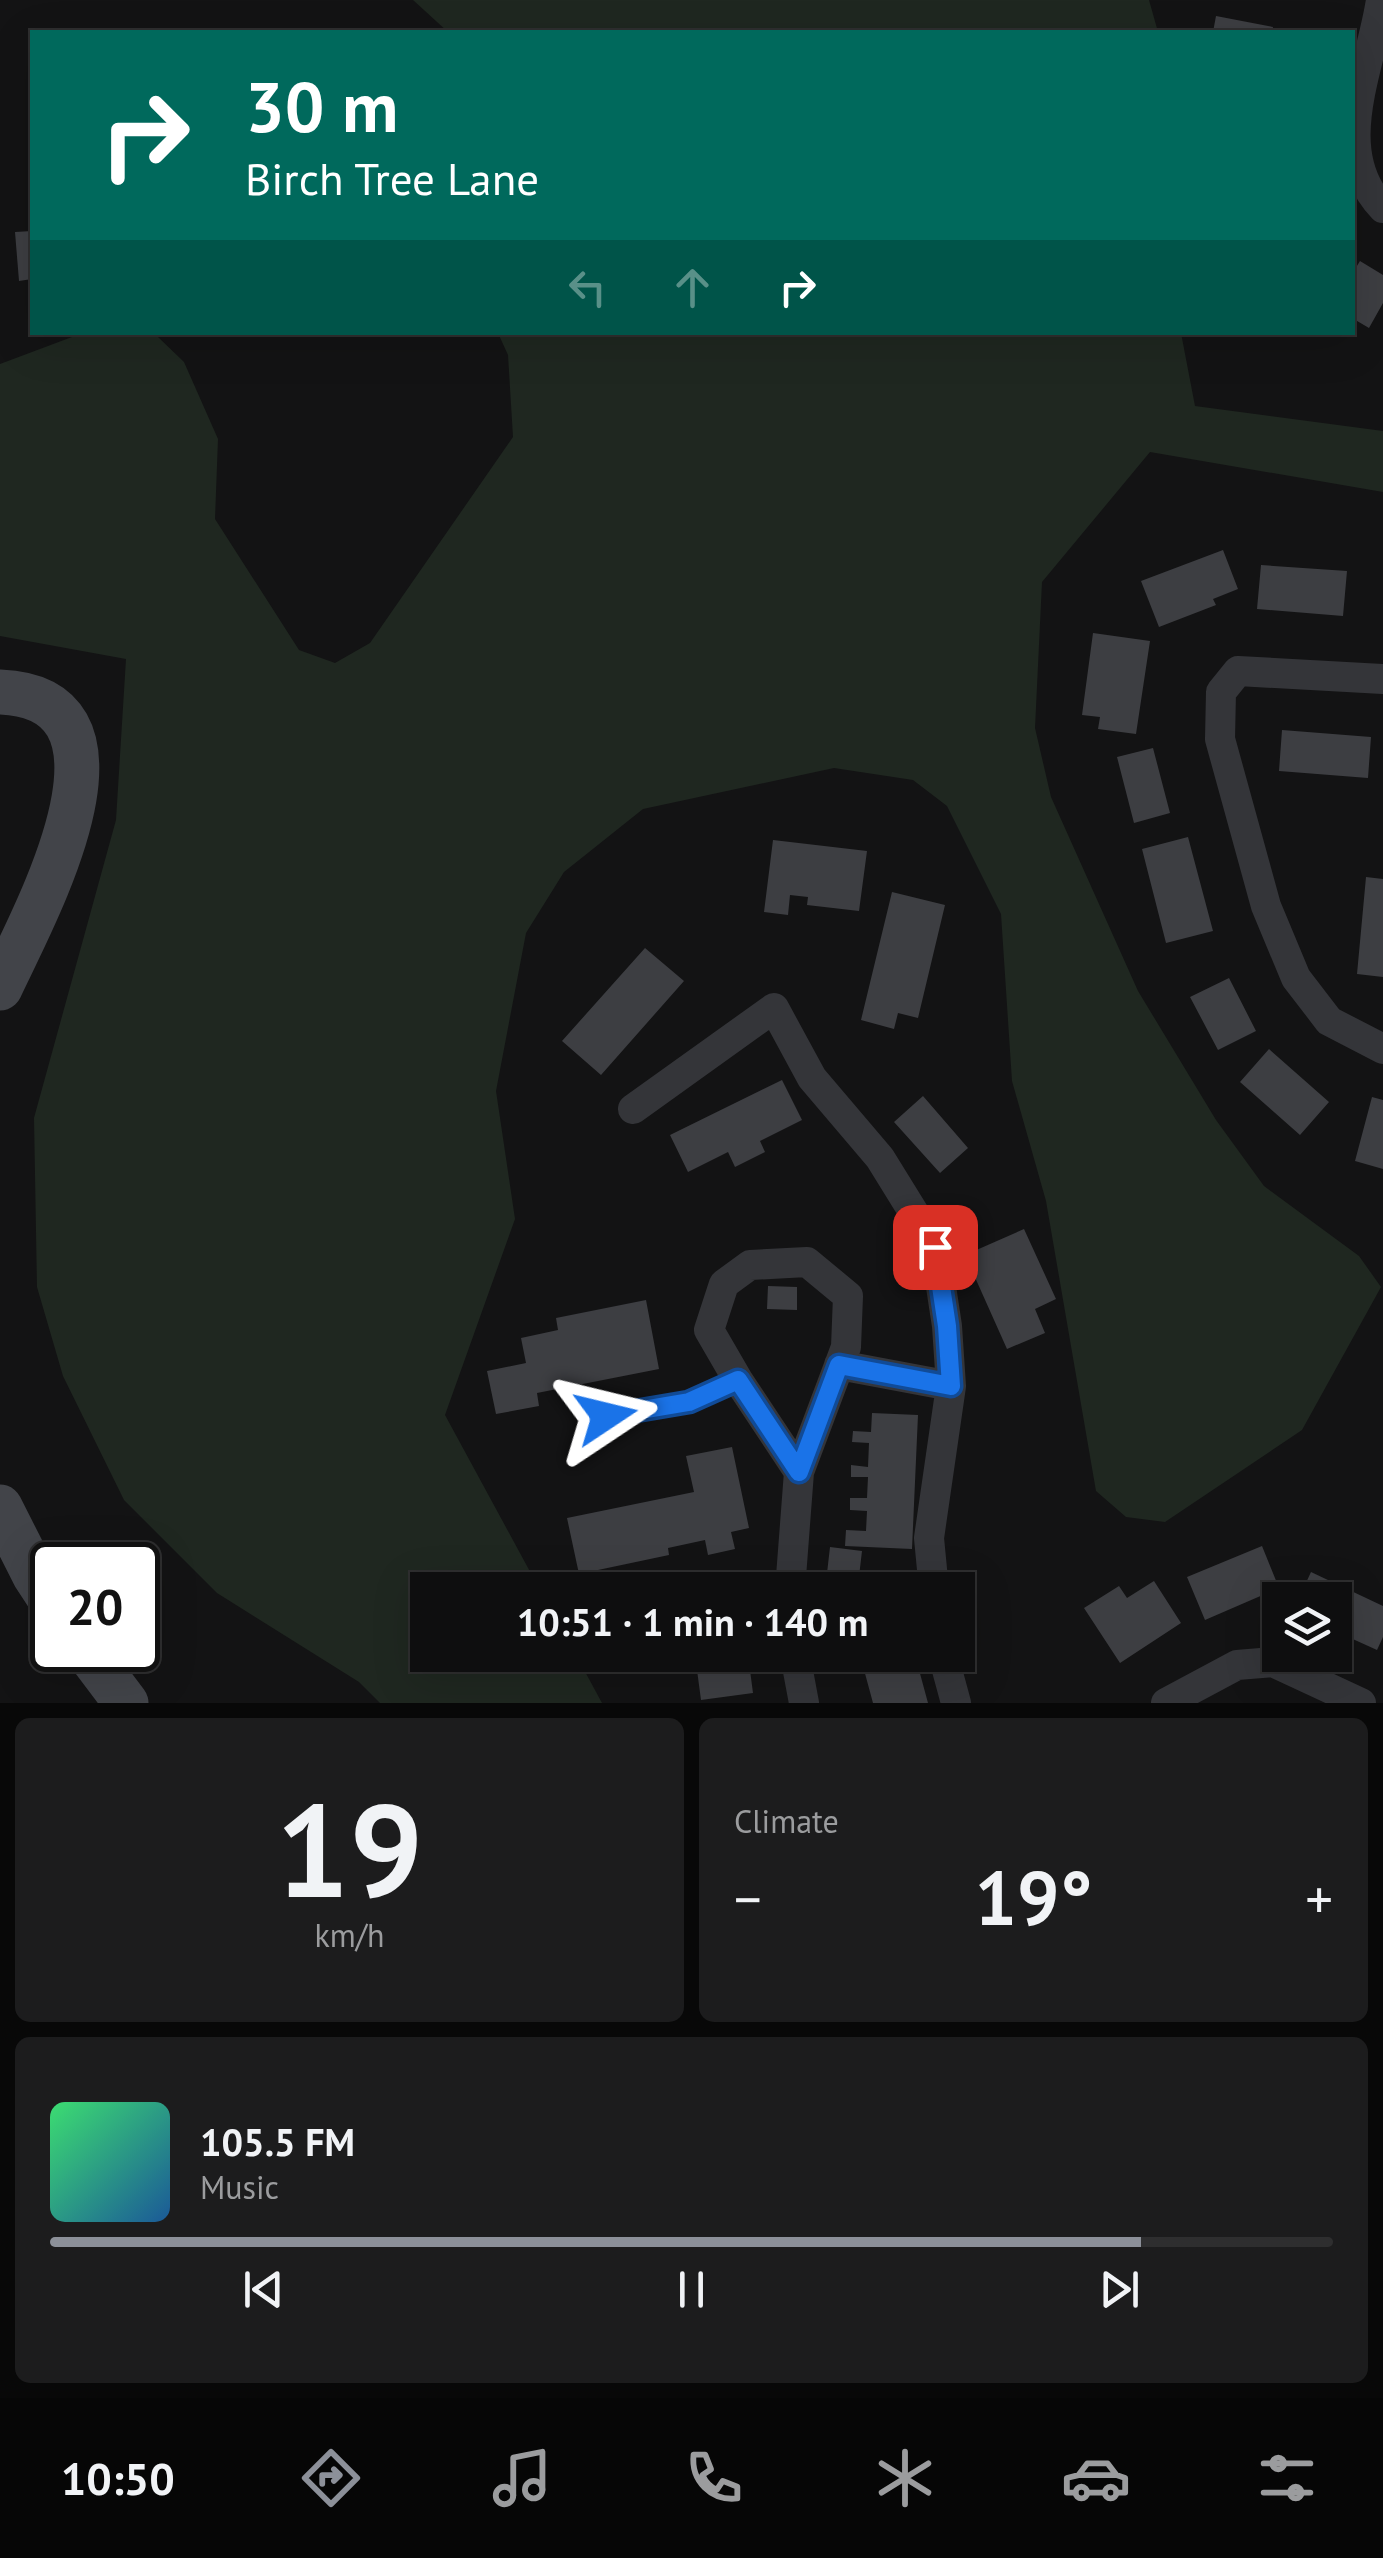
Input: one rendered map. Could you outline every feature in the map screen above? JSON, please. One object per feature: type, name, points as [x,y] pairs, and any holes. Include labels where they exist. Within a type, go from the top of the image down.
[{"type":"street","points":[[1355,139],[1357,104],[1375,41],[1381,0]]},
{"type":"street","points":[[1355,158],[1373,198],[1383,208]]},
{"type":"street","points":[[1383,678],[1238,671],[1221,692],[1220,738],[1266,906],[1296,978],[1329,1021],[1383,1049]]},
{"type":"street","points":[[0,692],[42,701],[66,718],[74,738],[76,760],[75,804],[51,878],[0,988]]},
{"type":"street","points":[[633,1109],[774,1008],[812,1078],[880,1158],[935,1247],[947,1326],[951,1386],[929,1538],[932,1572]]},
{"type":"street","points":[[791,1572],[799,1472],[846,1347],[848,1296],[808,1262],[750,1265],[724,1284],[709,1330],[799,1472]]},
{"type":"street","points":[[839,1365],[951,1386]]},
{"type":"street","points":[[0,1507],[30,1568]]},
{"type":"street","points":[[1166,1703],[1237,1665],[1273,1662],[1361,1703]]},
{"type":"street","points":[[103,1672],[126,1703]]},
{"type":"street","points":[[798,1672],[804,1703]]},
{"type":"street","points":[[948,1672],[956,1703]]},
{"type":"lane","points":[[606,1416],[689,1402],[738,1380]]},
{"type":"shaded area","points":[[413,0],[1149,0],[1157,30],[446,30]]},
{"type":"shaded area","points":[[77,335],[158,337],[184,362],[218,439],[215,519],[299,650],[335,663],[370,643],[513,437],[508,355],[499,335],[1181,335],[1195,406],[1383,431],[1383,492],[1150,452],[1042,582],[1035,728],[1051,797],[1138,991],[1216,1120],[1264,1186],[1359,1256],[1381,1287],[1302,1430],[1165,1522],[1126,1517],[1096,1491],[1046,1201],[1012,1081],[1001,914],[947,806],[913,780],[834,768],[643,809],[564,872],[526,933],[496,1091],[515,1219],[445,1415],[530,1572],[410,1572],[410,1672],[585,1672],[602,1703],[380,1703],[359,1682],[217,1593],[124,1500],[63,1376],[37,1287],[34,1118],[116,820],[126,659],[0,636],[0,364]]},
{"type":"building","points":[[1216,16],[1273,27],[1272,30],[1213,30]]},
{"type":"building","points":[[30,231],[30,279],[19,281],[15,232]]},
{"type":"building","points":[[1360,261],[1383,275],[1383,303],[1369,328],[1355,320],[1355,269]]},
{"type":"building","points":[[1223,550],[1238,589],[1213,599],[1216,605],[1159,627],[1141,581]]},
{"type":"building","points":[[1261,565],[1347,571],[1343,616],[1257,609]]},
{"type":"building","points":[[1093,633],[1150,641],[1136,734],[1098,729],[1100,717],[1082,715]]},
{"type":"building","points":[[1282,730],[1371,737],[1368,778],[1279,771]]},
{"type":"building","points":[[1153,748],[1170,813],[1134,823],[1117,757]]},
{"type":"building","points":[[1188,837],[1213,931],[1166,943],[1142,849]]},
{"type":"building","points":[[773,840],[867,851],[859,911],[807,905],[808,897],[790,895],[788,915],[764,912]]},
{"type":"building","points":[[1366,877],[1383,879],[1383,977],[1357,974]]},
{"type":"building","points":[[892,892],[945,905],[918,1018],[898,1013],[894,1029],[861,1020]]},
{"type":"building","points":[[645,948],[684,981],[601,1075],[562,1041]]},
{"type":"building","points":[[1229,978],[1256,1031],[1218,1050],[1190,997]]},
{"type":"building","points":[[1269,1049],[1329,1102],[1300,1135],[1240,1082]]},
{"type":"building","points":[[782,1080],[802,1120],[760,1141],[765,1152],[735,1167],[728,1152],[688,1172],[670,1135]]},
{"type":"building","points":[[923,1096],[968,1148],[940,1173],[894,1122]]},
{"type":"building","points":[[1372,1097],[1383,1100],[1383,1169],[1355,1161]]},
{"type":"building","points":[[1024,1229],[1056,1299],[1035,1309],[1045,1333],[1007,1349],[965,1255]]},
{"type":"building","points":[[768,1286],[797,1287],[797,1310],[767,1309]]},
{"type":"building","points":[[646,1300],[659,1369],[537,1393],[539,1406],[496,1414],[487,1371],[526,1363],[521,1338],[558,1330],[556,1318]]},
{"type":"building","points":[[872,1413],[918,1415],[912,1549],[845,1546],[846,1530],[866,1531],[867,1511],[850,1510],[850,1498],[867,1498],[868,1477],[851,1477],[851,1465],[868,1467],[869,1443],[852,1442],[853,1431],[871,1432]]},
{"type":"building","points":[[732,1447],[749,1528],[731,1532],[735,1549],[708,1555],[705,1540],[668,1548],[669,1555],[579,1572],[567,1518],[694,1492],[686,1456]]},
{"type":"building","points":[[1262,1546],[1277,1582],[1262,1582],[1262,1595],[1205,1620],[1187,1577]]},
{"type":"building","points":[[830,1547],[862,1551],[860,1572],[827,1572]]},
{"type":"building","points":[[1311,1572],[1332,1582],[1306,1582]]},
{"type":"building","points":[[1154,1581],[1181,1623],[1120,1663],[1084,1608],[1119,1586],[1127,1598]]},
{"type":"building","points":[[1352,1591],[1383,1606],[1383,1637],[1377,1650],[1352,1639]]},
{"type":"building","points":[[697,1672],[750,1672],[753,1693],[701,1700]]},
{"type":"building","points":[[865,1672],[920,1672],[928,1703],[873,1703]]},
{"type":"route","points":[[606,1416],[689,1402],[738,1380],[799,1472],[839,1365],[951,1386],[935,1247]]}]
